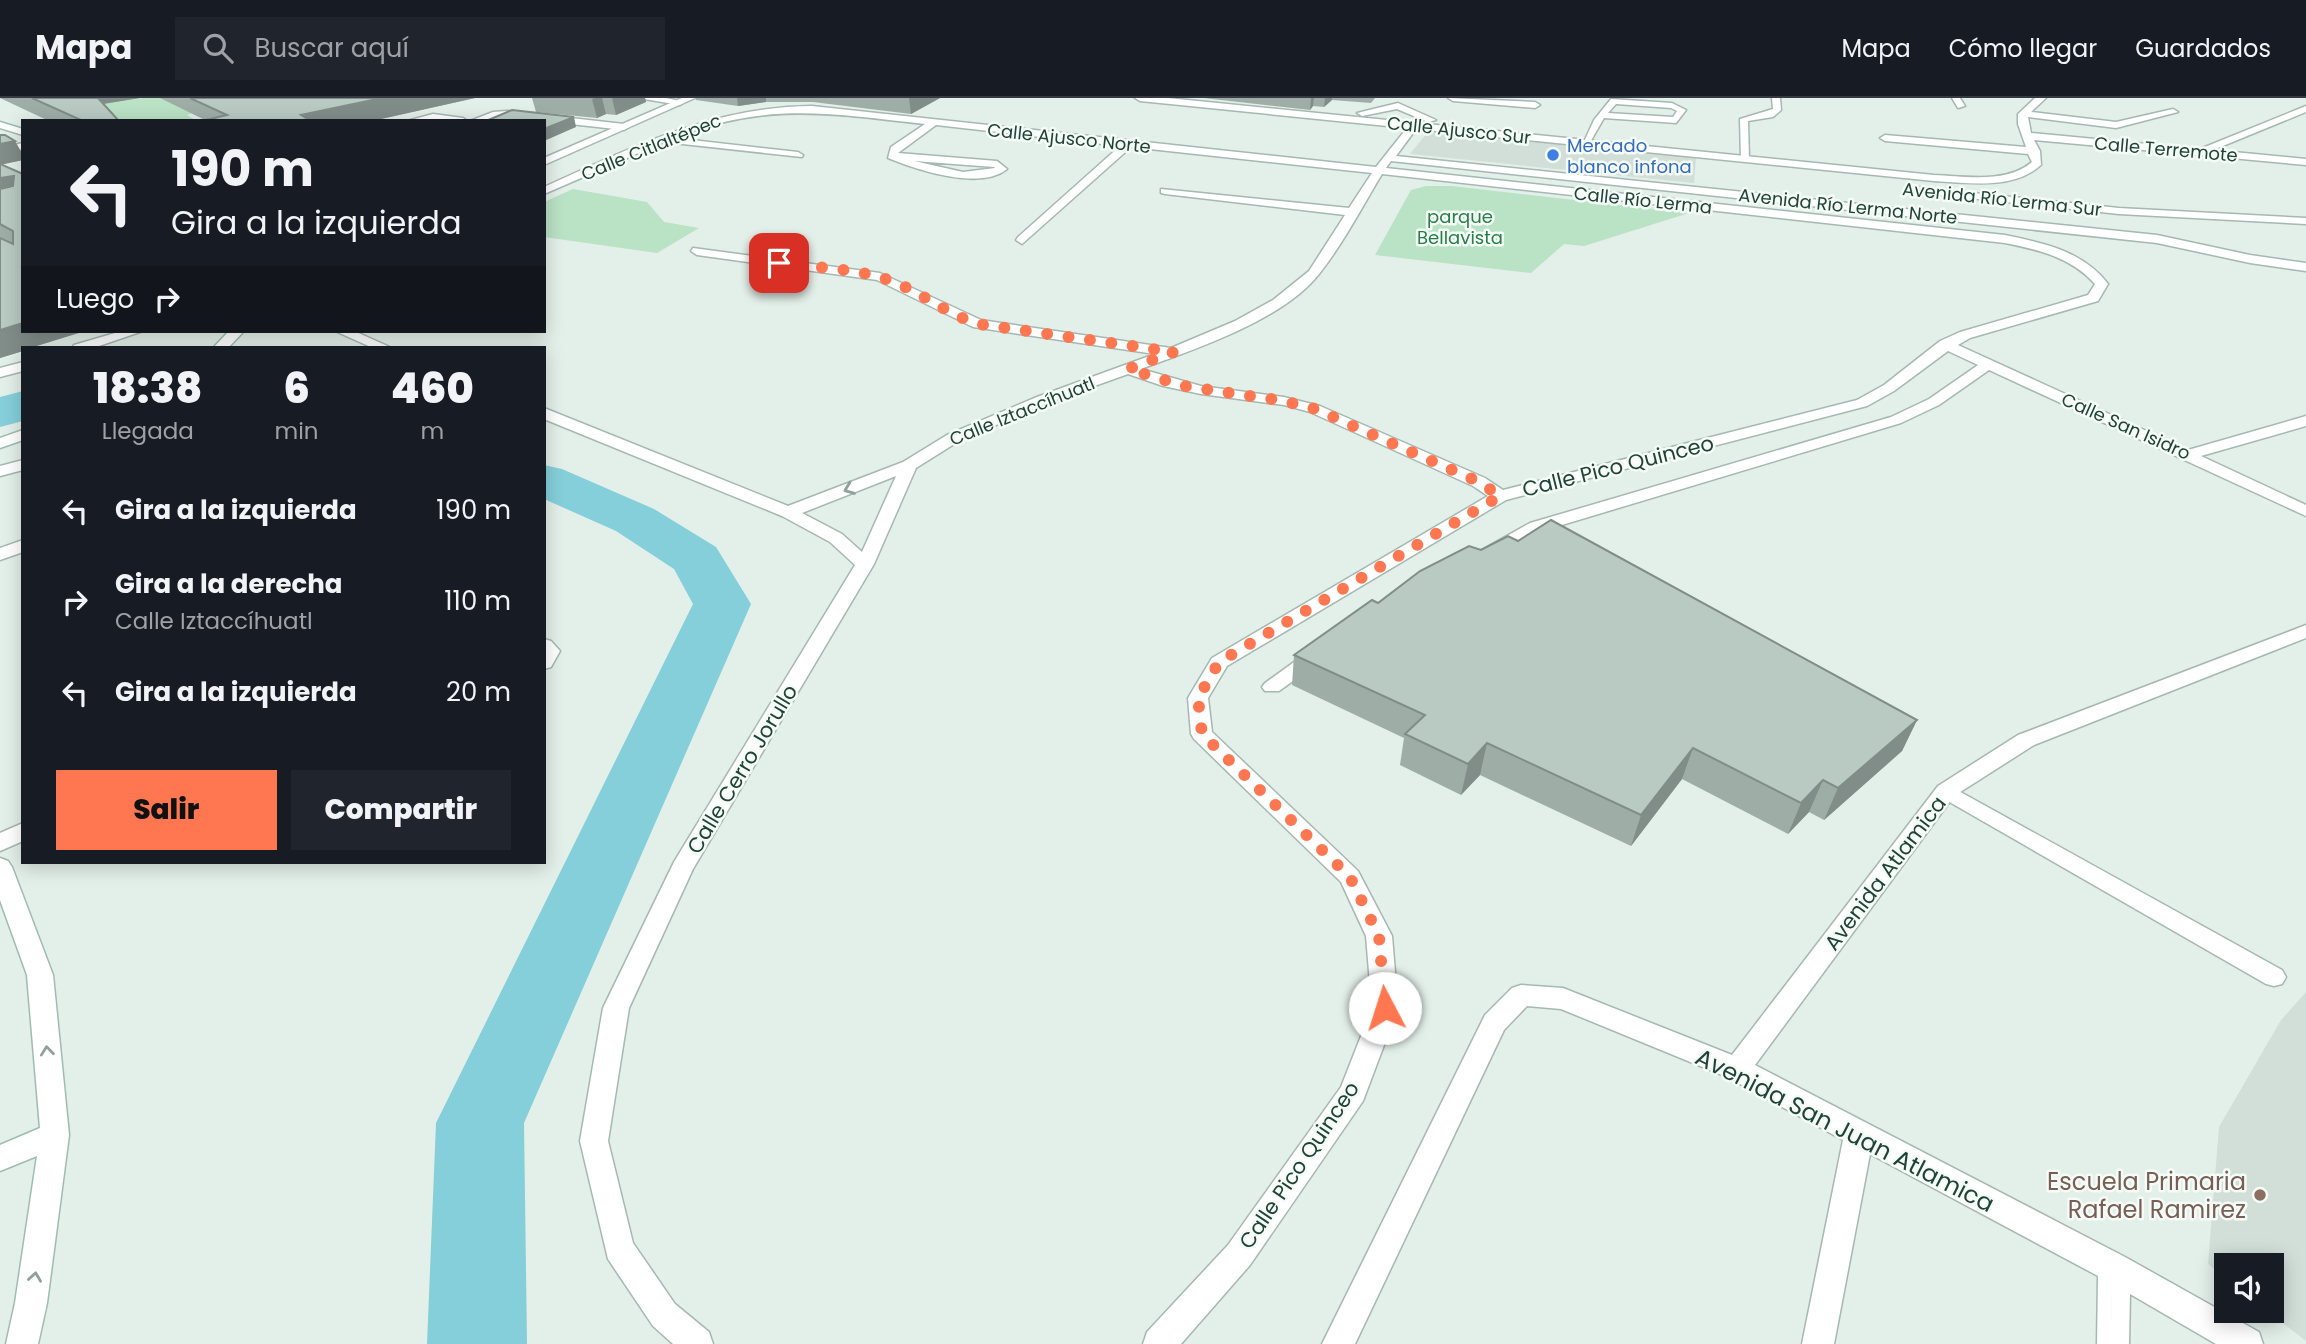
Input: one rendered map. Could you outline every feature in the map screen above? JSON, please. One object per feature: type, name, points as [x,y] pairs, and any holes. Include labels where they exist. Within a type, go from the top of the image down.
[{"type":"street","points":[[546,161],[690,98]]},
{"type":"street","name":"Calle Ajusco Sur","points":[[1140,98],[1934,178],[1988,179],[2014,176],[2033,169],[2037,163],[2035,151]]},
{"type":"street","points":[[1453,98],[1535,105]]},
{"type":"street","points":[[2023,114],[2041,98]]},
{"type":"street","points":[[1337,118],[1401,102],[1449,128]]},
{"type":"street","name":"Calle Ajusco Norte","points":[[760,109],[812,109],[1378,172]]},
{"type":"street","name":"Calle Citlaltépec","points":[[546,190],[714,120],[760,109]]},
{"type":"street","points":[[2198,152],[2306,109]]},
{"type":"street","points":[[2023,114],[2116,125],[2173,111]]},
{"type":"street","points":[[2023,114],[2027,136],[2035,151]]},
{"type":"street","points":[[2292,115],[2306,117]]},
{"type":"street","points":[[892,156],[895,149],[935,122]]},
{"type":"street","points":[[0,125],[21,131]]},
{"type":"street","name":"Calle Iztaccíhuatl","points":[[788,512],[909,465],[953,438],[1042,400],[1174,352],[1240,324],[1278,303],[1314,273],[1378,172],[1414,125]]},
{"type":"street","name":"Calle Terremote","points":[[2027,136],[2306,162]]},
{"type":"street","points":[[718,146],[755,138]]},
{"type":"street","points":[[1885,138],[2035,151]]},
{"type":"street","points":[[665,139],[798,155]]},
{"type":"street","points":[[0,141],[21,146]]},
{"type":"street","points":[[1022,240],[1128,145]]},
{"type":"street","points":[[0,151],[21,146]]},
{"type":"street","points":[[1707,155],[1708,164],[1735,171]]},
{"type":"street","points":[[892,156],[997,164],[1002,169],[989,175],[967,174],[925,168],[892,156]]},
{"type":"street","name":"Avenida Río Lerma Norte","points":[[1388,158],[2157,239],[2250,259],[2306,267]]},
{"type":"street","name":"Calle Río Lerma","points":[[1378,172],[2005,239],[2066,256],[2088,267],[2102,284],[2093,298],[1965,335],[1945,344]]},
{"type":"street","name":"Avenida Río Lerma Sur","points":[[1897,188],[2119,211],[2306,220]]},
{"type":"street","points":[[1165,191],[1351,212]]},
{"type":"street","points":[[696,251],[880,277],[963,320],[978,324],[1174,352]]},
{"type":"street","points":[[85,346],[126,333]]},
{"type":"street","points":[[223,346],[235,333]]},
{"type":"street","points":[[347,333],[380,346]]},
{"type":"street","name":"Calle San Isidro","points":[[1945,344],[2306,510]]},
{"type":"street","name":"Calle Pico Quinceo","points":[[1159,1344],[1239,1255],[1353,1093],[1385,1008],[1379,936],[1350,877],[1202,734],[1198,698],[1219,662],[1500,496],[1861,403],[1885,393],[1945,344]]},
{"type":"street","points":[[1475,559],[1536,527],[1896,420],[1934,402],[1988,364]]},
{"type":"street","points":[[0,373],[21,367]]},
{"type":"street","points":[[1128,369],[1190,387],[1284,401],[1315,409],[1479,482],[1500,496]]},
{"type":"street","points":[[546,414],[788,512],[836,538],[865,564],[909,465]]},
{"type":"street","points":[[2189,455],[2306,421]]},
{"type":"street","points":[[0,443],[21,436]]},
{"type":"street","points":[[1674,451],[1707,474]]},
{"type":"street","points":[[0,471],[21,466]]},
{"type":"street","name":"Calle Cerro Jorullo","points":[[697,1344],[664,1315],[620,1249],[594,1141],[616,1008],[682,868],[865,564]]},
{"type":"street","name":"Avenida Atlamica","points":[[1737,1069],[1946,791],[2026,740],[2306,631]]},
{"type":"street","points":[[1272,687],[1325,648]]},
{"type":"street","points":[[0,843],[21,832]]},
{"type":"street","points":[[0,867],[40,975],[55,1135],[31,1303],[22,1344]]},
{"type":"street","name":"Avenida San Juan Atlamica","points":[[1338,1344],[1494,1023],[1521,995],[1563,999],[1737,1069],[2114,1268],[2248,1344]]},
{"type":"street","points":[[1818,1344],[1859,1134]]},
{"type":"street","points":[[0,1157],[55,1135]]},
{"type":"street","points":[[2113,1344],[2114,1268]]},
{"type":"lane","points":[[645,98],[680,103]]},
{"type":"lane","points":[[1744,159],[1744,119],[1770,115],[1777,110],[1776,98]]},
{"type":"lane","points":[[1586,142],[1603,115],[1614,101],[1672,106],[1682,110],[1676,120],[1603,115]]},
{"type":"lane","points":[[480,119],[496,114],[545,119]]},
{"type":"lane","points":[[418,119],[444,119]]},
{"type":"lane","points":[[546,119],[624,127]]},
{"type":"lane","points":[[1946,791],[2274,977]]},
{"type":"shaded area","name":"Mercado blanco infona","points":[[1430,129],[1696,156],[1694,183],[1410,154]]},
{"type":"shaded area","name":"Escuela Primaria Rafael Ramirez","points":[[2306,992],[2306,1341],[2283,1323],[2284,1253],[2214,1253],[2214,1269],[2208,1264],[2219,1127],[2281,1020]]},
{"type":"green space","points":[[143,98],[175,98],[199,111],[187,115],[194,119],[66,119],[96,105]]},
{"type":"green space","name":"parque Bellavista","points":[[1426,186],[1452,186],[1689,213],[1584,246],[1564,244],[1531,273],[1375,255],[1411,190]]},
{"type":"green space","points":[[573,189],[647,202],[664,222],[699,228],[657,253],[546,237],[546,201]]},
{"type":"building","points":[[32,98],[98,98],[117,119],[79,119]]},
{"type":"building","points":[[190,98],[382,98],[301,115],[308,119],[210,119],[227,115]]},
{"type":"building","points":[[512,110],[574,117],[546,128],[546,119],[491,119]]},
{"type":"building","points":[[0,135],[5,135],[15,141],[0,144]]},
{"type":"building","points":[[0,164],[21,173],[21,324],[0,330],[0,238],[13,244],[13,231],[0,224],[0,189],[13,186],[14,176],[0,178]]},
{"type":"building","points":[[1551,520],[1917,720],[1838,788],[1823,780],[1801,803],[1693,748],[1641,815],[1487,743],[1468,764],[1405,734],[1425,715],[1294,655],[1372,600],[1378,603],[1420,571],[1469,546],[1481,550],[1508,536],[1518,541]]},
{"type":"waterway","points":[[0,413],[21,406]]},
{"type":"waterway","points":[[477,1344],[480,1123],[722,604],[696,559],[635,520],[546,481]]},
{"type":"place","name":"Mercado blanco infona","points":[[1553,155]]},
{"type":"place","name":"Escuela Primaria Rafael Ramirez","points":[[2260,1195]]},
{"type":"route","points":[[779,263],[880,277],[963,320],[978,324],[1174,352],[1128,369],[1168,383],[1284,401],[1315,409],[1479,482],[1500,496],[1219,662],[1198,698],[1202,734],[1350,877],[1379,936],[1385,1008]]}]
